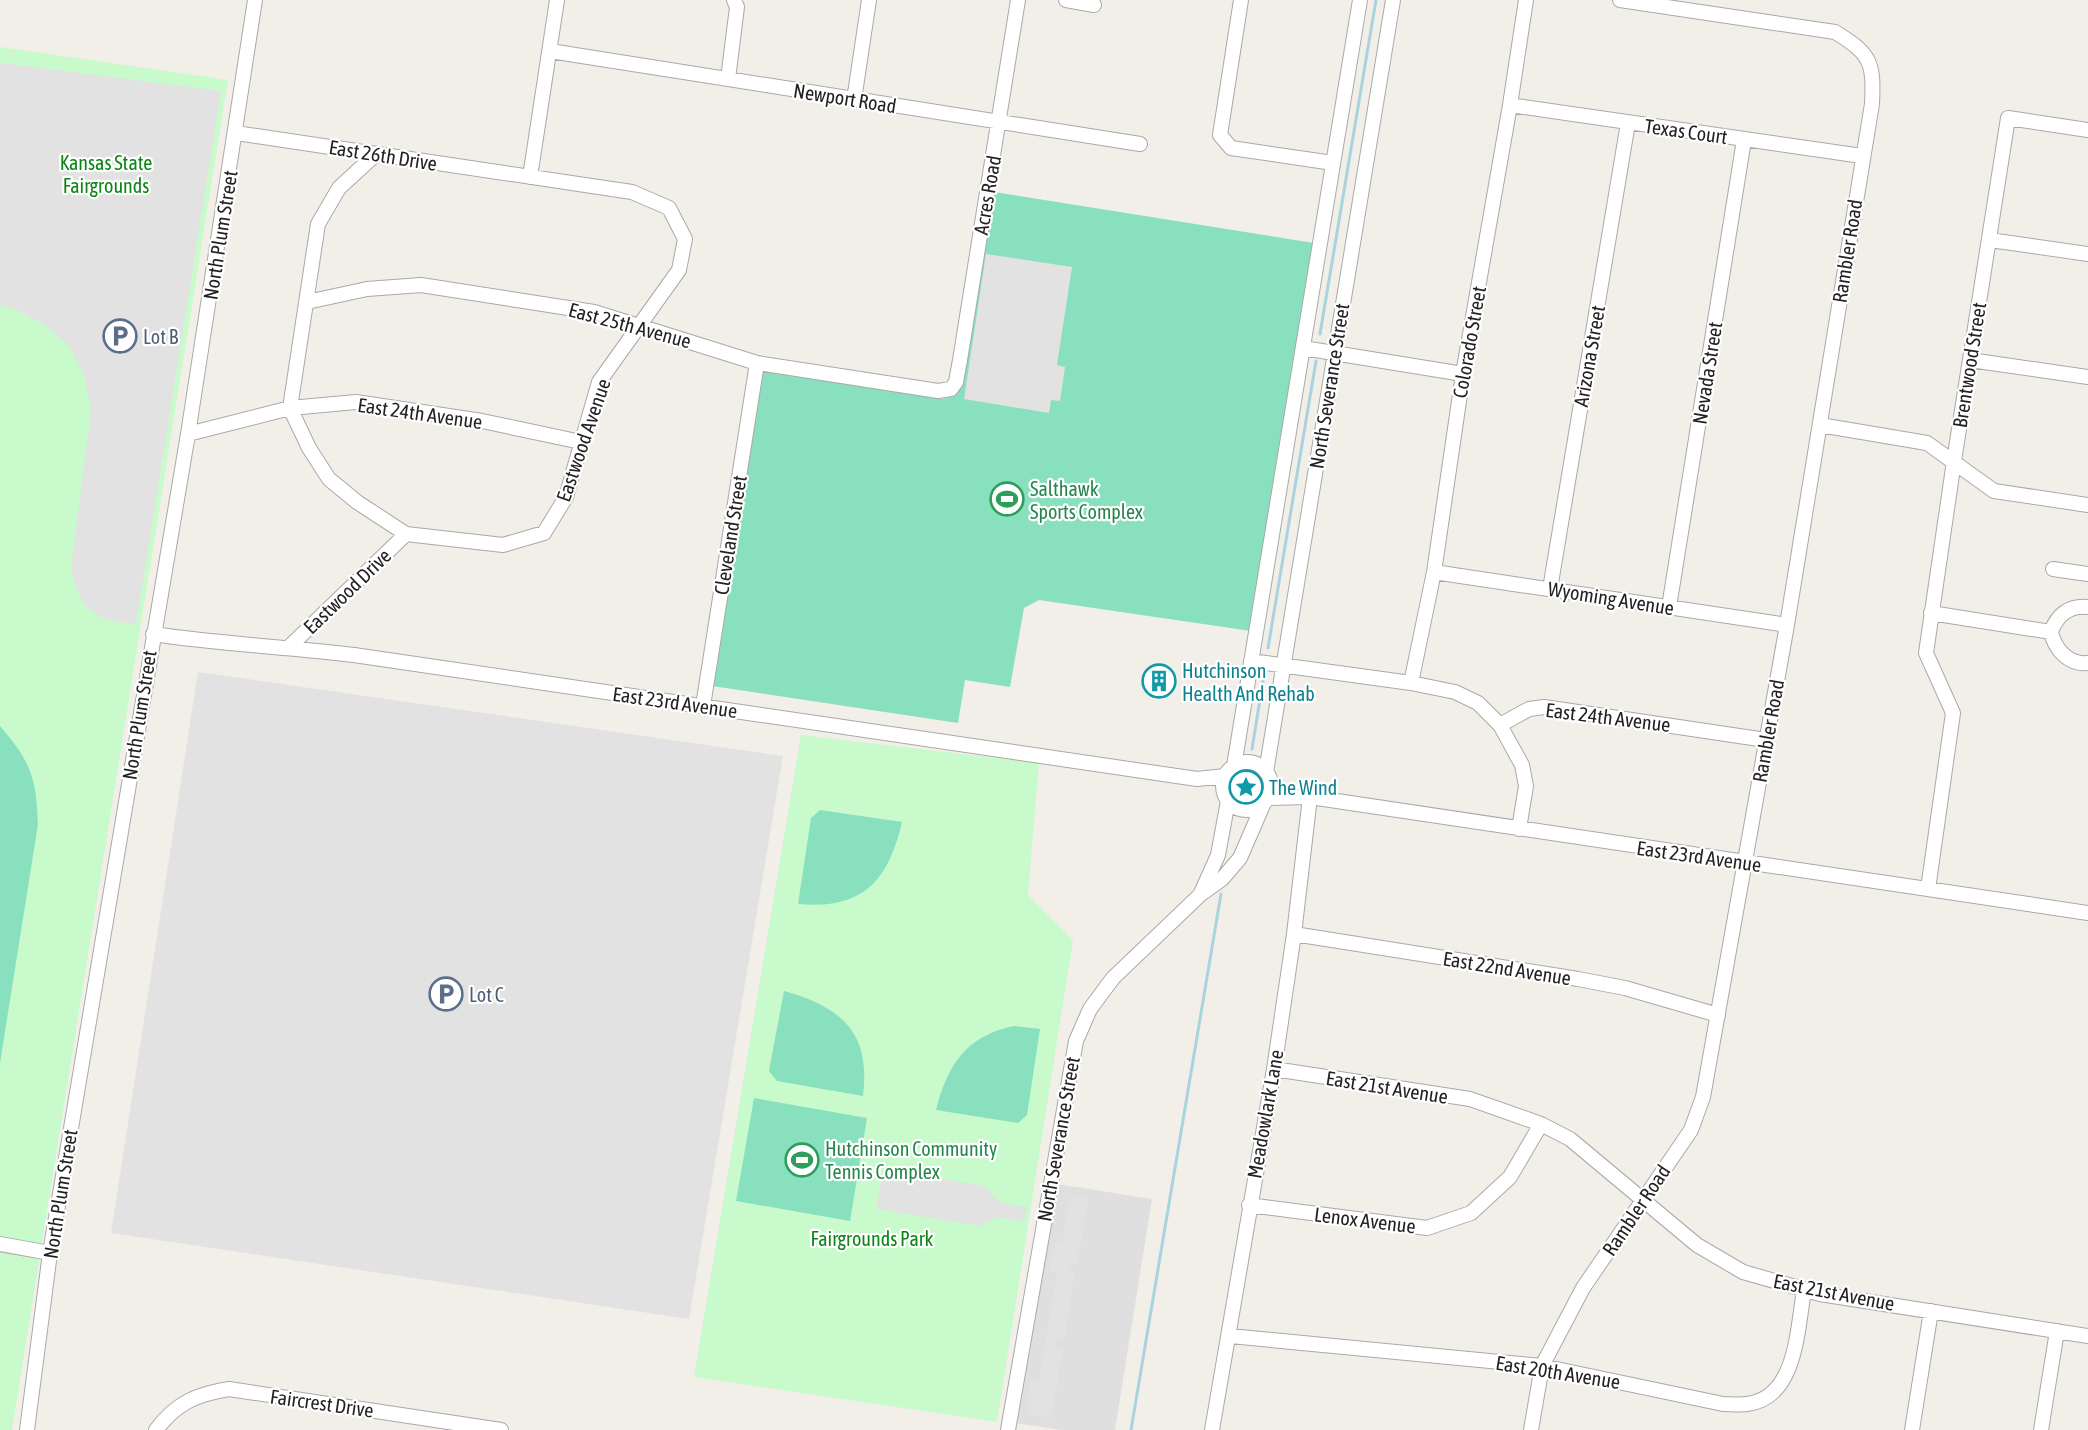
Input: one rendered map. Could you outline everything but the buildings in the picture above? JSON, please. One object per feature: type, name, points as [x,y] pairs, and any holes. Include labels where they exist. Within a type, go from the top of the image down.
[{"type":"street","name":"North Plum Street","points":[[27,1430],[50,1253],[188,434],[236,133],[252,0]]},
{"type":"street","points":[[530,177],[557,0]]},
{"type":"street","points":[[728,79],[737,7],[734,0]]},
{"type":"street","points":[[854,100],[869,0]]},
{"type":"street","name":"Acres Road","points":[[951,389],[956,382],[960,360],[1018,0]]},
{"type":"street","points":[[1066,0],[1094,4]]},
{"type":"street","points":[[1241,0],[1220,135],[1231,148],[1333,163]]},
{"type":"street","name":"North Severance Street","points":[[1229,771],[1251,661],[1360,0]]},
{"type":"street","name":"North Severance Street","points":[[1268,777],[1282,666],[1393,0]]},
{"type":"street","name":"Colorado Street","points":[[1411,683],[1434,572],[1463,374],[1526,0]]},
{"type":"street","name":"Rambler Road","points":[[1531,1430],[1542,1366],[1583,1288],[1691,1130],[1699,1112],[1787,625],[1872,104],[1873,71],[1860,47],[1835,32],[1620,0]]},
{"type":"street","name":"Newport Road","points":[[550,51],[1140,144]]},
{"type":"street","name":"Texas Court","points":[[1510,105],[1862,156]]},
{"type":"street","name":"Brentwood Street","points":[[1929,889],[1953,713],[1926,653],[2008,118],[2088,130]]},
{"type":"street","name":"Arizona Street","points":[[1550,589],[1628,123]]},
{"type":"street","name":"East 26th Drive","points":[[236,133],[530,177]]},
{"type":"street","name":"Nevada Street","points":[[1669,607],[1744,140]]},
{"type":"street","points":[[290,408],[318,224],[339,188],[376,154]]},
{"type":"street","name":"Eastwood Avenue","points":[[290,408],[309,448],[329,479],[357,502],[406,534],[438,540],[503,545],[544,533],[566,496],[599,382],[679,270],[686,239],[669,208],[632,192],[530,177]]},
{"type":"street","points":[[1990,240],[2088,254]]},
{"type":"street","name":"East 25th Avenue","points":[[307,302],[367,289],[421,285],[594,312],[639,324],[757,363],[938,391],[951,389]]},
{"type":"street","points":[[1303,348],[1463,374]]},
{"type":"street","points":[[1970,360],[2088,377]]},
{"type":"street","name":"Cleveland Street","points":[[703,706],[757,363]]},
{"type":"street","name":"East 24th Avenue","points":[[188,434],[290,408],[356,402],[482,421],[581,442]]},
{"type":"street","points":[[1820,425],[1927,442],[1994,491],[2088,505]]},
{"type":"street","name":"Eastwood Drive","points":[[288,648],[406,534]]},
{"type":"street","points":[[2053,568],[2088,574]]},
{"type":"street","name":"Wyoming Avenue","points":[[1434,572],[1787,625]]},
{"type":"street","points":[[2088,603],[2069,609],[2059,616],[2051,632],[2059,651],[2071,661],[2088,663]]},
{"type":"street","points":[[1931,613],[2051,632]]},
{"type":"street","name":"East 23rd Avenue","points":[[153,634],[246,647],[288,648],[1197,779],[1229,771]]},
{"type":"street","points":[[1251,661],[1411,683],[1455,692],[1468,698],[1488,711],[1500,725],[1522,765],[1526,786],[1519,829]]},
{"type":"street","name":"East 24th Avenue","points":[[1500,725],[1529,710],[1544,706],[1766,740]]},
{"type":"street","points":[[1254,764],[1268,777],[1265,801],[1244,810],[1226,799],[1223,786],[1229,771],[1254,764]]},
{"type":"street","name":"East 23rd Avenue","points":[[1268,777],[1310,797]]},
{"type":"street","name":"East 23rd Avenue","points":[[1197,779],[1226,799]]},
{"type":"street","name":"East 23rd Avenue","points":[[1265,801],[1310,797],[2088,913]]},
{"type":"street","name":"Meadowlark Lane","points":[[1212,1430],[1274,1070],[1294,934],[1310,797]]},
{"type":"street","name":"North Severance Street","points":[[1201,894],[1218,855],[1226,799]]},
{"type":"street","name":"North Severance Street","points":[[1008,1430],[1076,1041],[1090,1009],[1113,978],[1201,894],[1222,879],[1240,858],[1265,801]]},
{"type":"street","name":"East 22nd Avenue","points":[[1294,934],[1578,979],[1625,988],[1718,1014]]},
{"type":"street","name":"East 21st Avenue","points":[[1274,1070],[1470,1099],[1541,1124],[1570,1139],[1697,1245],[1743,1272],[1804,1291],[2088,1336]]},
{"type":"street","name":"Lenox Avenue","points":[[1249,1205],[1427,1228],[1471,1214],[1510,1177],[1541,1124]]},
{"type":"street","points":[[0,1244],[50,1253]]},
{"type":"street","name":"East 20th Avenue","points":[[1230,1336],[1542,1366],[1723,1404],[1748,1404],[1770,1396],[1784,1382],[1794,1348],[1804,1291]]},
{"type":"street","points":[[1912,1430],[1931,1311]]},
{"type":"street","points":[[2042,1430],[2057,1331]]},
{"type":"street","name":"Faircrest Drive","points":[[156,1430],[166,1416],[185,1402],[206,1393],[229,1389],[501,1430]]},
{"type":"shaded area","name":"Lot B","points":[[0,63],[221,91],[136,625],[104,619],[86,607],[76,588],[71,565],[91,412],[84,374],[69,346],[47,326],[13,308],[0,306]]},
{"type":"shaded area","points":[[986,254],[1072,267],[1057,365],[1065,367],[1060,401],[1051,400],[1049,413],[964,399]]},
{"type":"shaded area","name":"Lot C","points":[[198,672],[783,756],[689,1319],[111,1233]]},
{"type":"shaded area","points":[[883,1170],[986,1186],[992,1196],[1003,1203],[1027,1208],[1024,1221],[999,1217],[980,1226],[876,1209]]},
{"type":"shaded area","points":[[1057,1184],[1152,1199],[1115,1430],[1062,1430],[1015,1423]]},
{"type":"shaded area","points":[[1070,1196],[1088,1199],[1077,1263],[1070,1263],[1068,1270],[1075,1272],[1064,1340],[1057,1340],[1056,1347],[1063,1348],[1051,1418],[1026,1414],[1031,1382],[1039,1382],[1057,1273],[1049,1271],[1054,1243],[1062,1242]]},
{"type":"green space","name":"Kansas State Fairgrounds","points":[[0,47],[228,80],[12,1430],[0,1430]]},
{"type":"green space","name":"Salthawk Sports Complex","points":[[994,192],[1314,243],[1251,631],[1039,600],[1024,608],[1010,687],[965,680],[958,723],[712,686],[763,373],[771,371],[942,399],[956,393],[964,379]]},
{"type":"green space","points":[[0,726],[19,750],[30,771],[36,794],[38,824],[0,1063]]},
{"type":"green space","name":"Fairgrounds Park","points":[[801,735],[1039,763],[1028,895],[1073,940],[997,1422],[694,1377]]},
{"type":"green space","points":[[820,810],[902,822],[889,861],[869,888],[855,897],[839,902],[820,905],[798,904],[811,818]]},
{"type":"green space","points":[[784,991],[822,1005],[848,1026],[857,1039],[862,1055],[863,1096],[777,1081],[769,1071]]},
{"type":"green space","points":[[1014,1026],[1040,1029],[1027,1115],[1018,1123],[936,1110],[946,1079],[962,1054],[983,1037]]},
{"type":"green space","name":"Hutchinson Community Tennis Complex","points":[[754,1098],[867,1118],[850,1221],[736,1201]]},
{"type":"waterway","points":[[1320,334],[1376,0]]},
{"type":"waterway","points":[[1268,648],[1316,361]]},
{"type":"waterway","points":[[1252,749],[1264,675]]},
{"type":"waterway","points":[[1131,1430],[1221,894]]},
{"type":"place","name":"Lot B","points":[[120,336]]},
{"type":"place","name":"Salthawk Sports Complex","points":[[1007,499]]},
{"type":"place","name":"Hutchinson Health And Rehab","points":[[1159,681]]},
{"type":"place","name":"The Wind","points":[[1246,787]]},
{"type":"place","name":"Lot C","points":[[446,994]]},
{"type":"place","name":"Hutchinson Community Tennis Complex","points":[[802,1160]]}]
